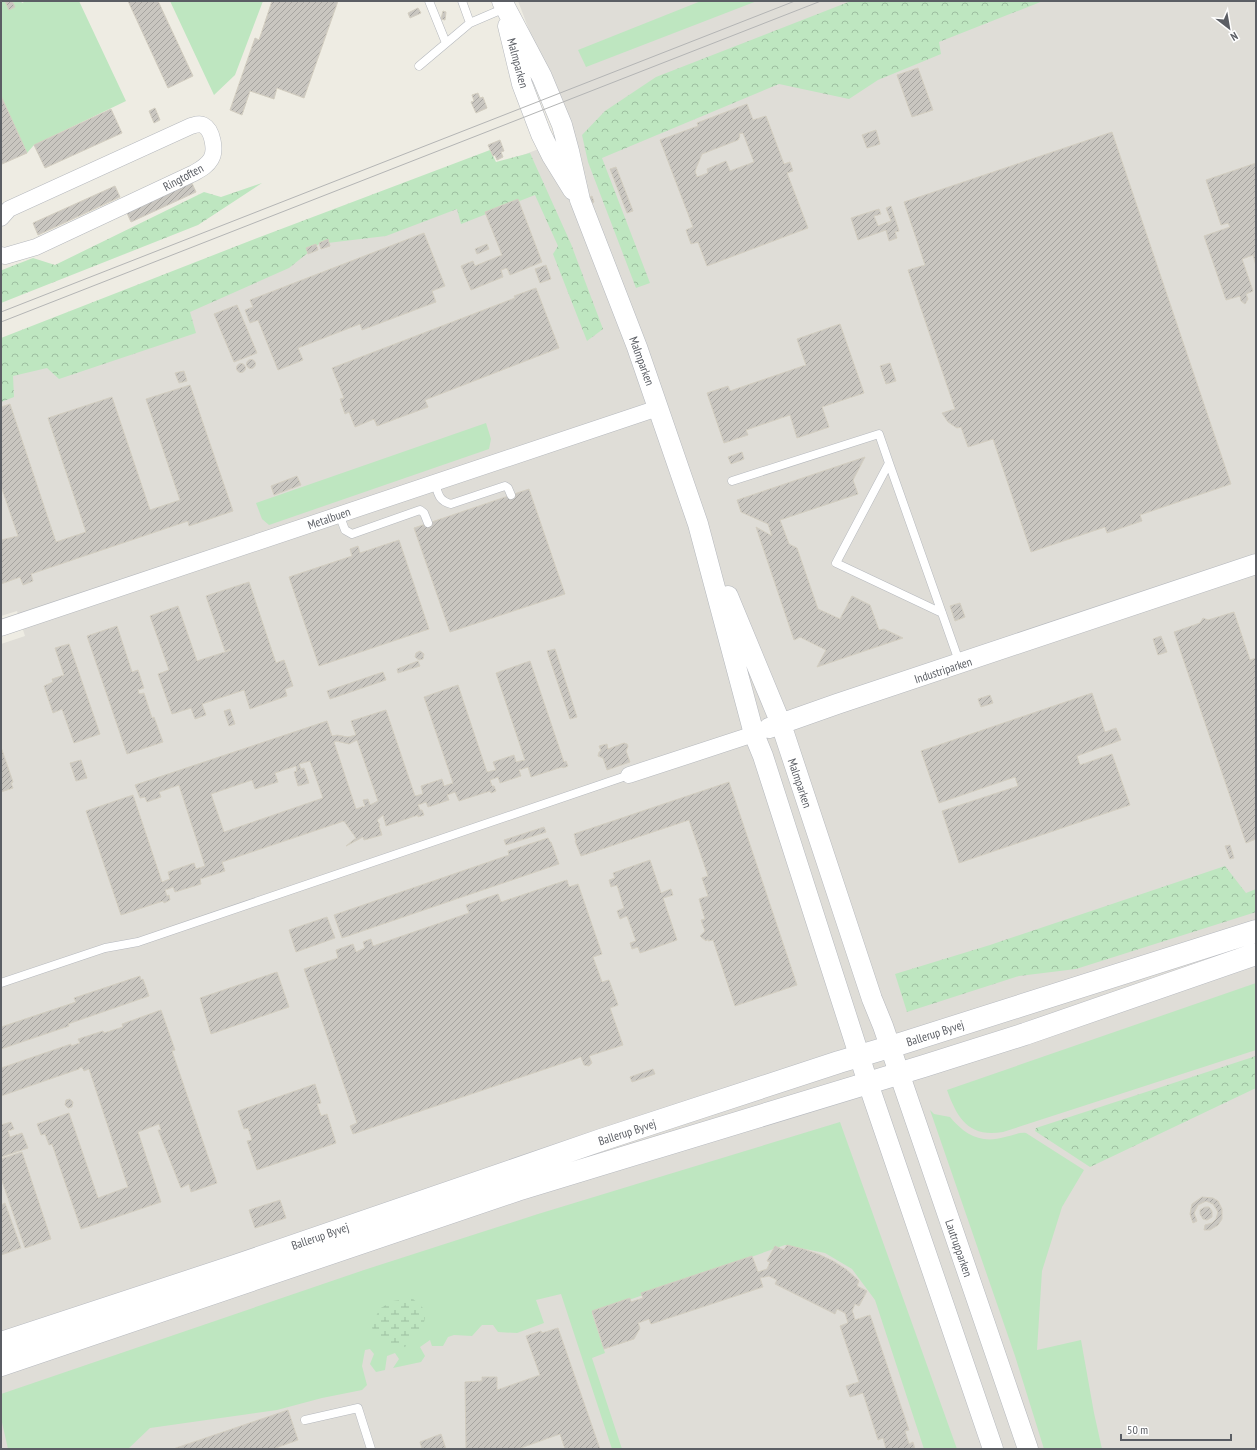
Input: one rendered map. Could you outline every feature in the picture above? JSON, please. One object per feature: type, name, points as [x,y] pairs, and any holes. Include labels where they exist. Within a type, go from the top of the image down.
[{"type":"main road","name":"Ballerup Byvej","points":[[1,1343],[235,1266],[601,1140],[859,1055],[890,1047],[1256,931]]},
{"type":"main road","name":"Ballerup Byvej","points":[[1,1365],[517,1190],[868,1084],[1024,1034],[1256,954]]},
{"type":"street","name":"Malmparken","points":[[503,4],[522,84],[541,134],[552,156],[580,200],[638,347],[698,524],[781,724],[890,1047]]},
{"type":"street","name":"Ringtoften","points":[[1,218],[9,209],[191,126],[196,124],[202,125],[210,133],[213,154],[211,160],[205,167],[36,247],[6,256],[1,255]]},
{"type":"street","name":"Metalbuen","points":[[1,628],[658,408]]},
{"type":"street","name":"Malmparken","points":[[698,524],[754,734],[763,756],[859,1055]]},
{"type":"street","name":"Industriparken","points":[[630,775],[1256,564]]},
{"type":"street","name":"Lautrupparken","points":[[890,1047],[1028,1449]]},
{"type":"street","points":[[859,1055],[992,1449]]},
{"type":"lane","points":[[429,1],[446,44]]},
{"type":"lane","points":[[462,1],[470,23]]},
{"type":"lane","points":[[419,66],[470,23],[503,4]]},
{"type":"lane","points":[[732,481],[879,434],[960,664]]},
{"type":"lane","points":[[889,463],[836,563],[942,613]]},
{"type":"lane","points":[[435,483],[439,496],[444,502],[451,504],[505,486],[508,488],[511,495]]},
{"type":"lane","points":[[339,514],[345,530],[352,534],[420,510],[424,513],[428,524]]},
{"type":"lane","points":[[1,983],[105,948],[138,942],[630,775]]},
{"type":"lane","points":[[305,1420],[358,1408],[371,1449]]},
{"type":"shaded area","points":[[518,1],[1256,1],[1256,1449],[1,1449],[1,644],[25,636],[17,611],[1,616],[1,354],[570,137]]},
{"type":"green space","points":[[1,1],[21,1],[22,3],[26,1],[79,1],[126,101],[34,145],[27,153],[1,96]]},
{"type":"green space","points":[[170,1],[263,1],[235,75],[214,95]]},
{"type":"green space","points":[[701,1],[757,1],[586,67],[578,50]]},
{"type":"green space","points":[[851,1],[1043,1],[939,42],[941,54],[878,80],[849,99],[779,84],[602,158],[650,283],[636,288],[588,162],[582,135],[605,111],[656,77]]},
{"type":"green space","points":[[490,150],[496,162],[530,153],[571,244],[603,329],[587,341],[553,254],[558,246],[535,195],[461,224],[457,209],[386,236],[319,244],[289,268],[190,312],[196,333],[59,379],[47,368],[13,376],[14,397],[1,402],[1,338],[247,242]]},
{"type":"green space","points":[[262,183],[198,225],[1,303],[2,270],[33,258],[55,265],[204,192],[221,197]]},
{"type":"green space","points":[[486,423],[491,439],[489,449],[269,525],[262,519],[256,503]]},
{"type":"green space","points":[[1225,866],[1246,893],[1256,889],[1256,912],[1076,969],[1019,976],[907,1012],[895,974],[990,945]]},
{"type":"green space","points":[[1256,983],[1256,1050],[1003,1132],[981,1132],[966,1124],[955,1109],[947,1090]]},
{"type":"green space","points":[[1256,1056],[1256,1088],[1090,1167],[1035,1131],[1036,1128]]},
{"type":"green space","points":[[930,1110],[934,1114],[950,1117],[962,1129],[981,1138],[996,1139],[1026,1133],[1084,1170],[1062,1207],[1042,1271],[1037,1350],[1081,1340],[1102,1449],[1044,1449],[1015,1356]]},
{"type":"green space","points":[[840,1122],[957,1449],[924,1449],[875,1300],[852,1269],[825,1253],[785,1245],[592,1313],[605,1353],[592,1358],[622,1449],[612,1449],[561,1294],[536,1300],[544,1323],[517,1333],[498,1332],[493,1325],[482,1325],[472,1336],[454,1335],[448,1337],[443,1346],[432,1346],[430,1340],[420,1347],[425,1356],[421,1362],[393,1368],[399,1359],[395,1353],[387,1356],[385,1370],[376,1372],[370,1364],[374,1354],[370,1349],[365,1350],[362,1366],[367,1385],[362,1390],[322,1398],[277,1410],[150,1428],[128,1449],[8,1449],[1,1418],[1,1394],[364,1270],[538,1214]]},
{"type":"green space","points":[[412,1298],[423,1308],[425,1318],[422,1330],[405,1347],[390,1348],[374,1336],[372,1327],[379,1309],[393,1301]]},
{"type":"building","points":[[5,1],[12,1],[15,7],[9,10]]},
{"type":"building","points":[[128,1],[158,1],[193,76],[168,88]]},
{"type":"building","points":[[272,1],[338,1],[304,98],[277,88],[274,99],[250,91],[242,115],[230,110],[255,38],[259,40]]},
{"type":"building","points":[[418,8],[421,13],[410,18],[408,13]]},
{"type":"building","points":[[443,11],[446,12],[445,20],[441,19]]},
{"type":"building","points":[[918,68],[933,110],[912,117],[897,75]]},
{"type":"building","points":[[478,93],[480,98],[483,97],[487,108],[476,113],[471,102],[474,101],[472,95]]},
{"type":"building","points":[[1,96],[27,153],[2,164],[1,162]]},
{"type":"building","points":[[747,104],[753,120],[766,116],[784,164],[790,162],[793,171],[787,173],[808,228],[707,266],[698,242],[691,244],[686,230],[693,227],[660,140],[698,126],[697,123]],"holes":[[[743,133],[754,162],[730,171],[726,161],[707,169],[708,173],[697,177],[695,171],[702,154],[738,140],[740,136],[739,134]]]},
{"type":"building","points":[[155,108],[160,120],[154,123],[149,111]]},
{"type":"building","points":[[111,109],[122,133],[45,168],[34,145]]},
{"type":"building","points":[[876,130],[880,144],[867,148],[862,135]]},
{"type":"building","points":[[1112,132],[1231,484],[1140,515],[1142,521],[1107,533],[1105,527],[1031,552],[993,439],[968,447],[961,427],[957,428],[948,422],[942,413],[955,409],[908,270],[925,265],[904,202]]},
{"type":"building","points":[[500,140],[504,151],[501,152],[503,157],[497,160],[495,155],[493,156],[488,145]]},
{"type":"building","points":[[1256,163],[1256,266],[1253,255],[1242,259],[1253,291],[1246,294],[1248,299],[1245,304],[1241,301],[1240,296],[1226,300],[1204,236],[1230,227],[1228,223],[1221,225],[1206,180]]},
{"type":"building","points":[[616,167],[633,211],[627,213],[610,169]]},
{"type":"building","points":[[191,181],[196,192],[131,222],[126,211]]},
{"type":"building","points":[[115,186],[120,197],[38,235],[33,223]]},
{"type":"building","points":[[592,196],[594,202],[592,203],[590,197]]},
{"type":"building","points":[[518,199],[542,262],[510,275],[507,268],[501,270],[503,277],[471,290],[461,266],[473,261],[475,266],[502,255],[485,212]]},
{"type":"building","points":[[891,206],[899,231],[895,232],[897,238],[889,241],[886,230],[858,240],[851,218],[879,209],[881,214],[874,216],[878,226],[891,221],[886,208]]},
{"type":"building","points":[[424,233],[445,286],[432,291],[436,302],[362,330],[360,324],[298,348],[303,360],[278,370],[258,320],[250,323],[245,310],[253,307],[250,300]]},
{"type":"building","points":[[328,239],[330,246],[321,249],[319,243]]},
{"type":"building","points":[[316,244],[318,250],[308,254],[306,248]]},
{"type":"building","points":[[487,244],[489,249],[477,254],[475,249]]},
{"type":"building","points":[[546,265],[551,279],[540,283],[535,269]]},
{"type":"building","points":[[536,288],[559,348],[425,400],[428,407],[377,426],[374,419],[355,427],[349,412],[345,414],[340,399],[344,398],[332,368],[515,298],[514,296]]},
{"type":"building","points":[[237,305],[257,353],[234,362],[214,314]]},
{"type":"building","points":[[840,324],[864,393],[822,407],[829,427],[797,438],[790,415],[746,430],[748,435],[724,443],[707,393],[728,386],[730,391],[806,365],[797,339]]},
{"type":"building","points":[[249,360],[253,360],[255,364],[253,368],[249,368],[247,366],[247,362]]},
{"type":"building","points":[[890,363],[896,381],[886,384],[880,366]]},
{"type":"building","points":[[239,364],[243,364],[245,368],[243,372],[239,372],[237,370],[237,366]]},
{"type":"building","points":[[184,371],[187,381],[179,383],[175,373]]},
{"type":"building","points":[[190,385],[233,511],[189,526],[188,521],[31,574],[33,581],[23,585],[20,577],[1,584],[1,540],[18,536],[1,486],[1,407],[10,404],[56,542],[86,532],[48,418],[112,397],[150,510],[180,500],[146,399]]},
{"type":"building","points":[[742,452],[744,459],[731,464],[728,457]]},
{"type":"building","points":[[865,457],[853,480],[858,494],[780,520],[789,544],[797,548],[818,609],[840,619],[852,596],[870,605],[879,630],[884,629],[903,638],[817,667],[826,650],[800,637],[794,640],[756,527],[772,536],[768,524],[741,512],[737,500]]},
{"type":"building","points":[[297,476],[301,485],[274,495],[271,486]]},
{"type":"building","points":[[529,489],[565,594],[450,632],[414,528]]},
{"type":"building","points":[[399,540],[429,629],[319,666],[289,577],[352,556],[350,549],[358,546],[360,553]]},
{"type":"building","points":[[249,582],[276,663],[284,660],[293,686],[285,689],[287,696],[250,709],[244,690],[202,704],[206,715],[195,719],[191,708],[172,714],[158,674],[169,670],[150,616],[178,606],[197,661],[231,650],[225,651],[206,596]]},
{"type":"building","points":[[960,603],[965,617],[955,621],[950,606]]},
{"type":"building","points":[[1234,612],[1250,660],[1256,658],[1256,839],[1246,843],[1174,632],[1200,623],[1203,618],[1208,620]]},
{"type":"building","points":[[117,626],[132,672],[138,670],[144,688],[138,690],[139,694],[144,693],[152,718],[154,717],[163,742],[127,754],[87,636]]},
{"type":"building","points":[[1161,636],[1167,652],[1158,655],[1153,639]]},
{"type":"building","points":[[69,644],[100,734],[74,743],[62,709],[53,713],[44,686],[53,682],[52,679],[64,675],[55,648]]},
{"type":"building","points":[[555,649],[577,717],[570,719],[547,651]]},
{"type":"building","points":[[420,651],[424,654],[423,659],[419,660],[415,657],[416,653]]},
{"type":"building","points":[[418,661],[420,666],[398,673],[397,669]]},
{"type":"building","points":[[530,661],[564,762],[566,761],[568,766],[531,777],[528,767],[519,770],[521,776],[500,783],[498,777],[490,780],[496,791],[491,793],[490,791],[459,801],[455,792],[447,795],[449,800],[428,807],[426,802],[418,805],[424,815],[418,817],[418,815],[386,826],[383,815],[377,820],[380,825],[382,835],[364,840],[363,837],[346,846],[356,838],[344,821],[222,862],[225,871],[200,879],[201,884],[175,892],[173,887],[165,890],[167,896],[169,895],[170,900],[121,915],[86,811],[133,795],[162,882],[170,879],[168,872],[194,863],[196,869],[205,866],[179,785],[159,792],[161,797],[147,802],[145,797],[140,798],[135,785],[327,721],[332,736],[337,735],[348,737],[356,735],[351,721],[386,710],[415,796],[423,794],[421,786],[442,779],[444,786],[453,783],[424,697],[458,685],[487,772],[496,770],[493,762],[514,755],[516,762],[525,760],[496,673]],"holes":[[[357,740],[378,801],[370,805],[368,799],[363,800],[365,806],[356,809],[334,742],[336,741],[349,744]],[[310,761],[323,798],[224,832],[211,794],[252,780],[255,789],[278,782],[275,773],[296,766],[297,771],[294,772],[298,786],[309,783],[304,768],[301,769],[299,764]]]},
{"type":"building","points":[[383,672],[386,680],[330,699],[327,691]]},
{"type":"building","points":[[1092,693],[1105,732],[1116,728],[1121,740],[1077,756],[1080,765],[1112,754],[1130,805],[959,863],[942,811],[1018,786],[1015,777],[939,803],[921,751]]},
{"type":"building","points":[[990,695],[993,703],[981,707],[978,699]]},
{"type":"building","points":[[230,709],[235,724],[229,726],[224,711]]},
{"type":"building","points":[[624,743],[628,746],[626,751],[630,762],[607,770],[603,758],[598,756],[599,752],[601,751],[599,746],[607,744],[608,749]]},
{"type":"building","points":[[1,747],[13,782],[11,783],[13,788],[1,792]]},
{"type":"building","points":[[81,760],[87,778],[76,781],[70,763]]},
{"type":"building","points":[[729,782],[797,985],[735,1006],[713,940],[708,941],[708,939],[706,941],[700,936],[705,931],[701,920],[705,919],[699,899],[708,896],[702,878],[708,876],[689,820],[581,856],[574,834]]},
{"type":"building","points":[[544,827],[546,832],[506,845],[504,840]]},
{"type":"building","points":[[548,838],[551,842],[559,864],[342,938],[334,915],[509,855],[508,851]]},
{"type":"building","points":[[1230,845],[1234,858],[1230,859],[1225,846]]},
{"type":"building","points":[[650,860],[661,893],[671,889],[673,895],[663,898],[677,940],[640,953],[638,947],[632,949],[630,943],[636,941],[627,916],[620,919],[617,911],[624,908],[617,885],[611,887],[609,880],[615,878],[613,873]]},
{"type":"building","points":[[567,880],[569,887],[578,884],[602,954],[593,957],[602,982],[609,980],[618,1005],[610,1008],[623,1045],[589,1056],[592,1063],[589,1066],[584,1065],[581,1057],[353,1134],[350,1126],[357,1123],[304,969],[338,958],[336,950],[353,944],[356,952],[365,948],[363,942],[371,939],[373,946],[469,913],[466,905],[498,894],[501,902]]},
{"type":"building","points":[[327,917],[335,938],[296,952],[289,930]]},
{"type":"building","points":[[277,972],[289,1007],[211,1034],[200,998]]},
{"type":"building","points":[[140,976],[141,980],[143,979],[149,996],[68,1024],[69,1026],[1,1049],[1,1027],[76,1002],[74,998]]},
{"type":"building","points":[[161,1010],[175,1050],[172,1051],[217,1183],[191,1192],[189,1184],[181,1188],[158,1130],[161,1130],[159,1124],[138,1132],[161,1202],[81,1229],[52,1144],[49,1145],[45,1134],[41,1135],[37,1124],[69,1113],[98,1198],[128,1187],[89,1069],[84,1071],[82,1067],[1,1096],[1,1068],[71,1044],[71,1046],[80,1043],[78,1039],[103,1031],[104,1033],[123,1027],[122,1024]]},
{"type":"building","points":[[653,1069],[655,1074],[632,1082],[630,1077]]},
{"type":"building","points":[[315,1084],[321,1103],[317,1104],[321,1116],[327,1114],[336,1143],[257,1170],[247,1141],[252,1140],[248,1128],[244,1129],[238,1111]]},
{"type":"building","points":[[70,1099],[73,1102],[72,1107],[68,1108],[65,1105],[66,1100]]},
{"type":"building","points":[[11,1122],[14,1129],[8,1131],[10,1137],[22,1133],[28,1148],[1,1157],[1,1125]]},
{"type":"building","points":[[22,1152],[51,1239],[25,1248],[1,1178],[1,1159]]},
{"type":"building","points":[[1202,1197],[1213,1198],[1218,1201],[1222,1209],[1222,1219],[1218,1225],[1210,1230],[1204,1230],[1205,1225],[1212,1223],[1216,1219],[1218,1212],[1213,1204],[1206,1201],[1198,1205],[1194,1213],[1197,1221],[1193,1223],[1190,1214],[1192,1204]]},
{"type":"building","points":[[280,1200],[286,1218],[255,1228],[249,1210]]},
{"type":"building","points":[[5,1203],[21,1248],[1,1255],[1,1205]]},
{"type":"building","points":[[1205,1207],[1209,1207],[1212,1211],[1212,1217],[1207,1220],[1203,1219],[1200,1214],[1200,1210]]},
{"type":"building","points":[[787,1245],[818,1254],[833,1261],[847,1270],[859,1281],[857,1286],[867,1291],[859,1306],[855,1304],[852,1311],[855,1320],[870,1315],[909,1430],[905,1431],[909,1444],[913,1442],[915,1449],[886,1449],[883,1438],[878,1440],[863,1393],[850,1397],[846,1386],[859,1382],[840,1326],[848,1323],[845,1313],[837,1309],[835,1314],[775,1284],[777,1280],[769,1276],[760,1278],[763,1287],[651,1324],[649,1319],[638,1323],[640,1328],[634,1339],[604,1349],[592,1311],[630,1298],[631,1302],[643,1298],[641,1293],[752,1256],[758,1272],[767,1269],[770,1262],[767,1261],[775,1246],[784,1250]]},
{"type":"building","points":[[558,1328],[600,1449],[565,1449],[560,1434],[518,1449],[466,1449],[465,1382],[482,1381],[482,1377],[497,1377],[497,1390],[540,1375],[526,1336],[541,1331],[542,1333]]},
{"type":"building","points":[[288,1410],[298,1440],[273,1449],[173,1449]]},
{"type":"building","points":[[441,1434],[446,1449],[422,1449],[420,1442]]},
{"type":"tram line","points":[[1,312],[795,1]]},
{"type":"tram line","points":[[1,322],[821,1]]}]
